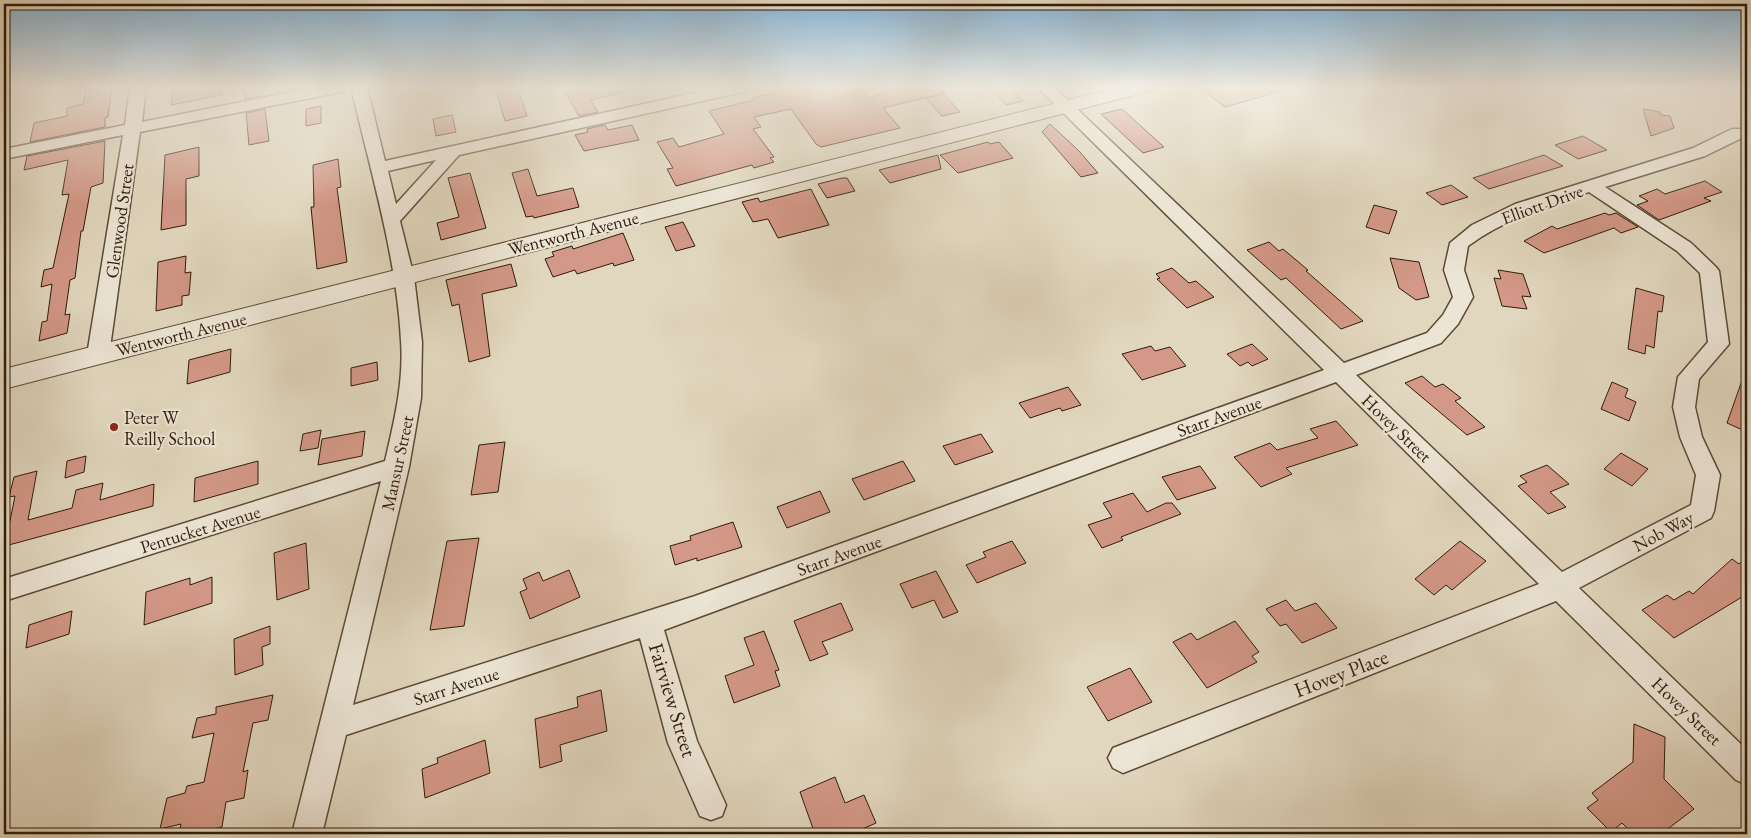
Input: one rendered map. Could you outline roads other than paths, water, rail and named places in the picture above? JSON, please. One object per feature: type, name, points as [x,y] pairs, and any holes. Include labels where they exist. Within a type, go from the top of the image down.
[{"type":"street","points":[[4,154],[146,126]]},
{"type":"street","name":"Mansur Street","points":[[306,834],[397,467],[410,398],[412,342],[404,277],[369,126]]},
{"type":"street","points":[[379,168],[569,126]]},
{"type":"street","name":"Wentworth Avenue","points":[[4,379],[992,126]]},
{"type":"street","name":"Hovey Street","points":[[1086,126],[1747,770]]},
{"type":"street","name":"Glenwood Street","points":[[98,355],[132,129]]},
{"type":"street","name":"Elliott Drive","points":[[1340,372],[1434,338],[1451,320],[1463,297],[1454,270],[1459,243],[1479,229],[1522,208],[1699,152],[1738,133]]},
{"type":"street","points":[[391,220],[453,152]]},
{"type":"street","name":"Nob Way","points":[[1558,586],[1702,511],[1708,475],[1691,437],[1684,407],[1689,377],[1719,344],[1709,271],[1684,247],[1591,186]]},
{"type":"street","name":"Starr Avenue","points":[[334,725],[649,622],[1340,372]]},
{"type":"street","name":"Pentucket Avenue","points":[[4,590],[397,467]]},
{"type":"street","name":"Hovey Place","points":[[1123,758],[1542,595],[1558,586]]},
{"type":"street","name":"Fairview Street","points":[[649,622],[682,743],[711,805]]},
{"type":"place","name":"Peter W Reilly School","points":[[114,427]]}]
